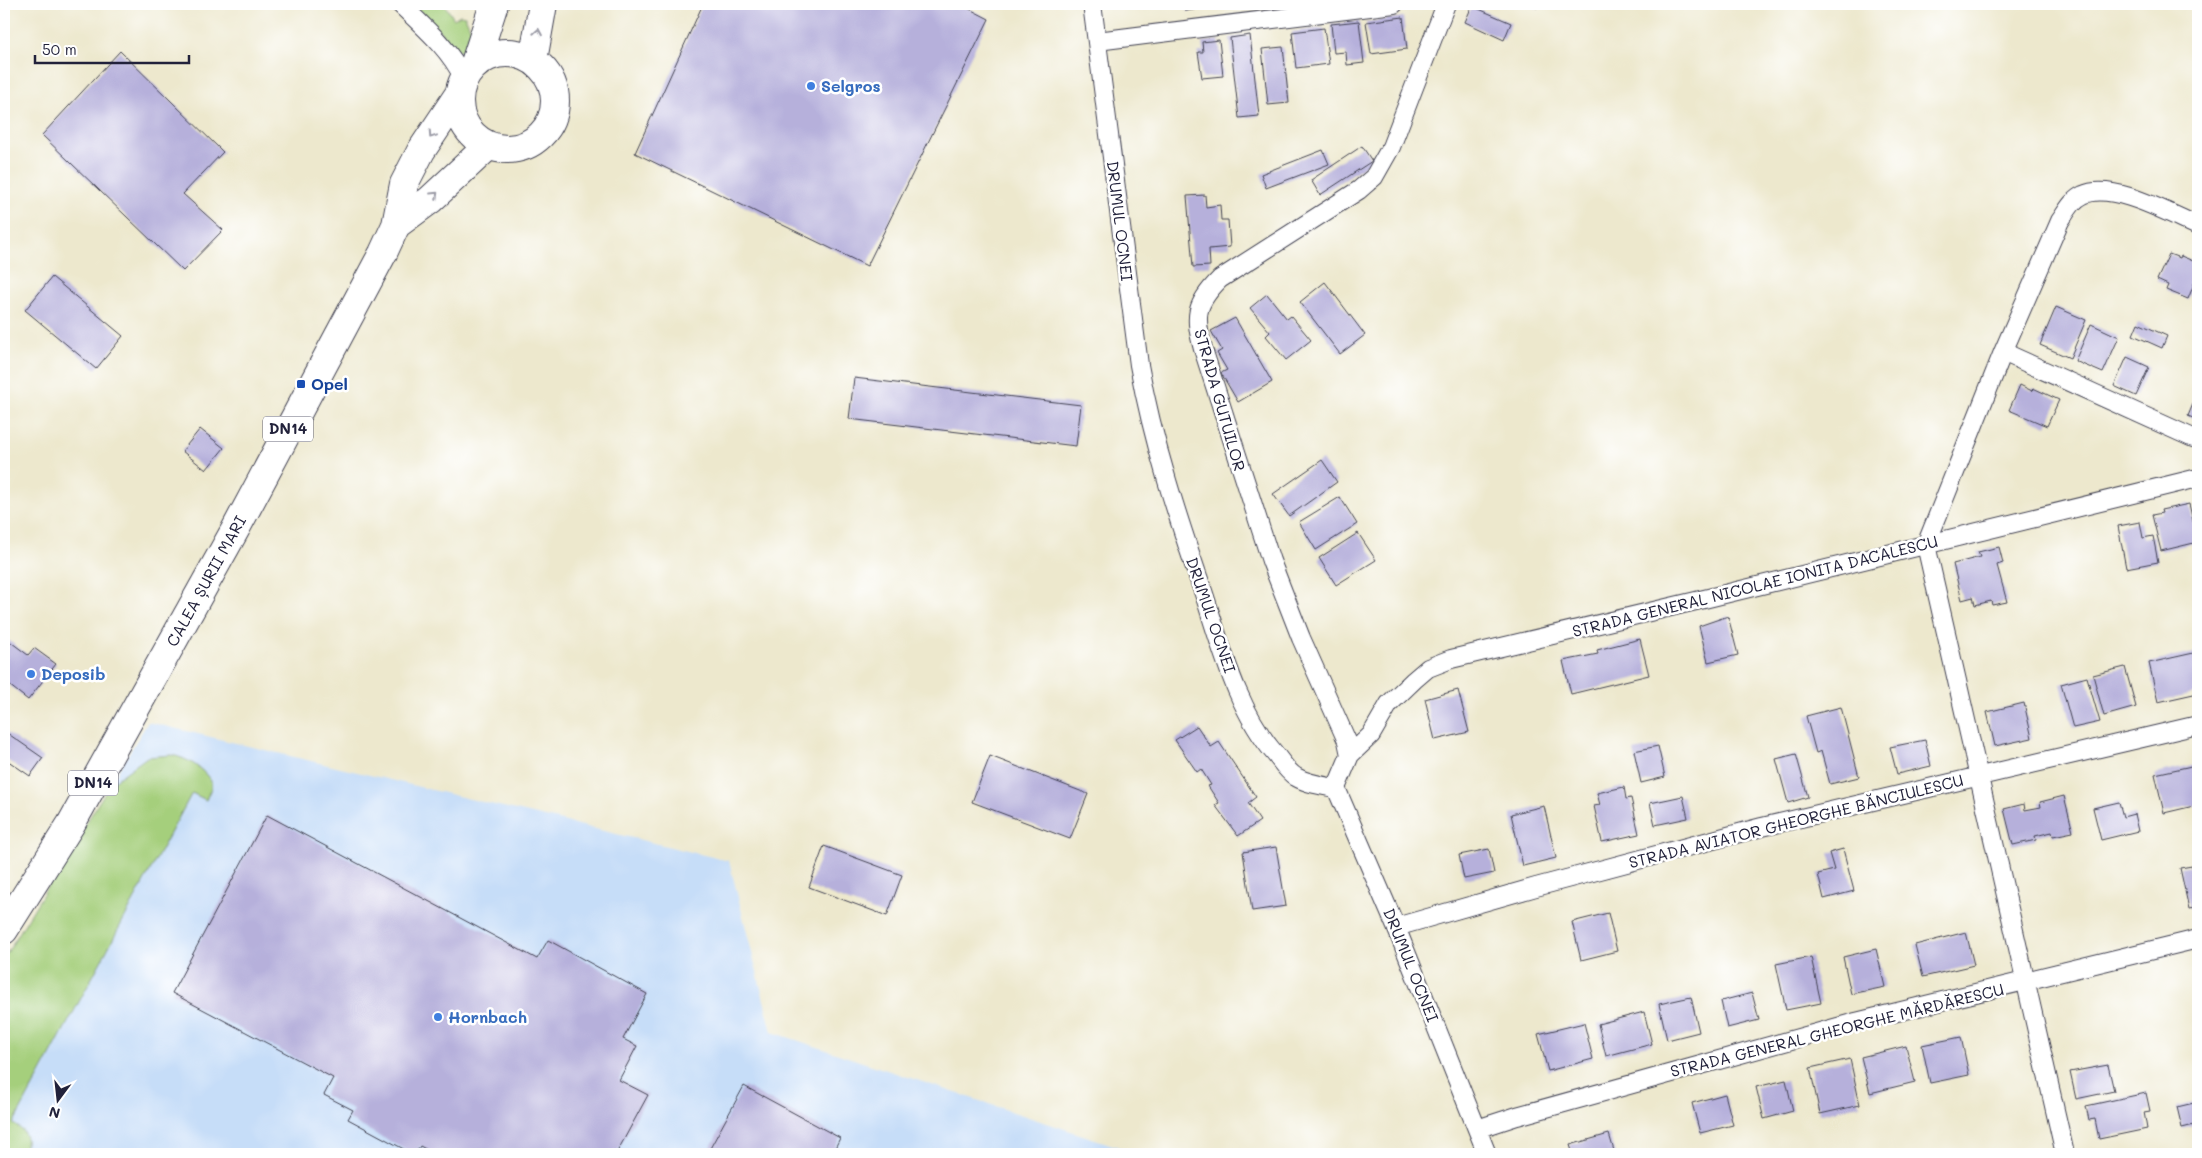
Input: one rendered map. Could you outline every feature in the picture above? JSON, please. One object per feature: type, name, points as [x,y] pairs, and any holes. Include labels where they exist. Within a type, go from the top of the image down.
[{"type":"main road","name":"CALEA ȘURII MARI","points":[[4,930],[71,824],[231,538],[396,225],[404,184],[421,152],[466,80],[494,4]]},
{"type":"main road","points":[[533,60],[543,4]]},
{"type":"main road","points":[[502,53],[518,54],[533,60],[545,71],[553,85],[556,101],[553,116],[546,131],[534,142],[520,148],[504,150],[488,146],[475,137],[465,125],[459,110],[466,80],[487,57],[502,53]]},
{"type":"main road","name":"CALEA ȘURII MARI","points":[[396,225],[430,200],[488,146]]},
{"type":"street","points":[[400,4],[434,38],[466,80]]},
{"type":"street","name":"DRUMUL OCNEI","points":[[1092,4],[1144,396],[1176,514],[1233,680],[1252,721],[1265,743],[1286,768],[1297,778],[1336,788],[1396,927],[1487,1154]]},
{"type":"street","points":[[1097,41],[1394,4]]},
{"type":"street","name":"STRADA GUTUILOR","points":[[1350,755],[1347,740],[1301,638],[1271,561],[1203,349],[1197,327],[1197,311],[1202,298],[1220,279],[1359,190],[1374,177],[1391,147],[1446,4]]},
{"type":"street","points":[[2065,1154],[1926,545],[2003,352],[2060,221],[2071,203],[2083,195],[2097,191],[2115,194],[2138,200],[2198,226]]},
{"type":"street","points":[[2003,352],[2193,438]]},
{"type":"street","name":"STRADA GENERAL NICOLAE IONITA DACALESCU","points":[[1350,755],[1371,735],[1389,704],[1414,680],[1428,668],[1451,659],[1696,602],[2198,478]]},
{"type":"street","name":"STRADA AVIATOR GHEORGHE BĂNCIULESCU","points":[[1396,927],[1536,887],[1762,827],[2198,725]]},
{"type":"street","points":[[1336,788],[1350,755]]},
{"type":"street","name":"STRADA GENERAL GHEORGHE MĂRDĂRESCU","points":[[1477,1129],[1517,1116],[1846,1024],[2198,939]]},
{"type":"shaded area","points":[[148,722],[729,861],[772,1032],[1140,1154],[4,1154],[4,958]]},
{"type":"green space","points":[[413,4],[444,4],[454,19],[460,15],[465,16],[471,30],[461,53]]},
{"type":"green space","points":[[172,755],[194,764],[211,781],[211,788],[206,800],[192,793],[13,1124],[24,1133],[26,1145],[20,1154],[4,1154],[4,958],[110,784],[147,757]]},
{"type":"building","name":"Selgros","points":[[703,4],[960,4],[989,19],[867,266],[635,153]]},
{"type":"building","points":[[1185,4],[1220,4],[1220,6],[1186,11]]},
{"type":"building","points":[[1225,4],[1240,4],[1240,5],[1226,7]]},
{"type":"building","points":[[1526,4],[1538,4],[1537,8]]},
{"type":"building","points":[[1472,6],[1511,23],[1504,40],[1465,22]]},
{"type":"building","points":[[1403,17],[1407,49],[1371,54],[1366,22]]},
{"type":"building","points":[[1359,21],[1364,63],[1347,65],[1346,52],[1334,53],[1331,24]]},
{"type":"building","points":[[1324,28],[1329,64],[1296,68],[1292,32]]},
{"type":"building","points":[[1250,35],[1259,116],[1239,118],[1230,38]]},
{"type":"building","points":[[1219,40],[1223,76],[1202,78],[1198,52],[1203,52],[1202,42]]},
{"type":"building","points":[[1283,47],[1289,103],[1268,105],[1262,49]]},
{"type":"building","points":[[120,51],[223,152],[183,194],[223,230],[183,271],[42,135]]},
{"type":"building","points":[[1362,146],[1372,161],[1320,195],[1311,180]]},
{"type":"building","points":[[1323,150],[1329,164],[1266,188],[1261,174]]},
{"type":"building","points":[[1205,195],[1206,207],[1220,205],[1221,220],[1228,220],[1230,247],[1209,249],[1210,266],[1193,267],[1187,196]]},
{"type":"building","points":[[2169,254],[2180,258],[2181,256],[2198,263],[2198,274],[2188,299],[2166,290],[2168,285],[2157,280]]},
{"type":"building","points":[[52,277],[123,336],[96,369],[25,310]]},
{"type":"building","points":[[1325,282],[1365,335],[1340,354],[1300,302]]},
{"type":"building","points":[[1267,294],[1287,319],[1291,316],[1311,340],[1286,360],[1266,336],[1270,332],[1250,308]]},
{"type":"building","points":[[2056,307],[2086,320],[2070,358],[2040,345]]},
{"type":"building","points":[[1235,318],[1272,382],[1238,402],[1221,373],[1227,370],[1217,353],[1222,350],[1211,331]]},
{"type":"building","points":[[2138,323],[2167,336],[2162,348],[2133,335]]},
{"type":"building","points":[[2091,324],[2119,337],[2103,373],[2075,361]]},
{"type":"building","points":[[2127,357],[2149,367],[2136,396],[2114,386]]},
{"type":"building","points":[[854,378],[1081,405],[1076,446],[849,419]]},
{"type":"building","points":[[2020,385],[2032,391],[2033,388],[2059,400],[2047,426],[2009,410]]},
{"type":"building","points":[[2198,392],[2198,420],[2188,416]]},
{"type":"building","points":[[200,429],[224,448],[206,470],[182,451]]},
{"type":"building","points":[[1322,460],[1337,482],[1289,516],[1273,494]]},
{"type":"building","points":[[1340,497],[1357,524],[1316,550],[1299,522]]},
{"type":"building","points":[[2189,504],[2198,542],[2161,551],[2152,515],[2162,513],[2161,510]]},
{"type":"building","points":[[2140,522],[2143,538],[2153,536],[2158,562],[2126,568],[2118,526]]},
{"type":"building","points":[[1358,533],[1376,560],[1336,585],[1319,558]]},
{"type":"building","points":[[1999,547],[2003,563],[1997,565],[2007,602],[1992,605],[1991,601],[1975,605],[1973,597],[1962,600],[1953,564],[1980,557],[1978,552]]},
{"type":"building","points":[[1728,616],[1738,655],[1708,662],[1699,626]]},
{"type":"building","name":"Deposib","points":[[4,637],[28,655],[34,648],[56,664],[28,700],[4,681]]},
{"type":"building","points":[[1640,639],[1649,675],[1571,694],[1563,661],[1598,654],[1597,650]]},
{"type":"building","points":[[2198,652],[2198,693],[2158,702],[2149,663]]},
{"type":"building","points":[[2125,667],[2136,707],[2104,716],[2093,675]]},
{"type":"building","points":[[2087,677],[2100,722],[2073,728],[2061,684]]},
{"type":"building","points":[[1458,690],[1469,732],[1435,740],[1425,699]]},
{"type":"building","points":[[2024,703],[2032,738],[1995,746],[1987,712]]},
{"type":"building","points":[[1841,707],[1859,777],[1830,784],[1821,751],[1816,753],[1806,716]]},
{"type":"building","points":[[1197,726],[1211,747],[1219,742],[1256,797],[1248,803],[1260,821],[1238,836],[1215,805],[1219,803],[1208,786],[1211,785],[1201,769],[1197,772],[1175,740]]},
{"type":"building","points":[[7,733],[43,758],[30,776],[4,758],[4,738]]},
{"type":"building","points":[[1925,740],[1931,766],[1897,774],[1890,747]]},
{"type":"building","points":[[1658,746],[1665,777],[1641,783],[1634,751]]},
{"type":"building","points":[[1796,754],[1808,797],[1788,803],[1776,759]]},
{"type":"building","points":[[990,756],[1088,794],[1070,839],[972,802]]},
{"type":"building","points":[[2196,765],[2198,805],[2164,813],[2155,774]]},
{"type":"building","points":[[1624,787],[1626,799],[1631,798],[1639,834],[1602,842],[1594,806],[1600,805],[1597,793]]},
{"type":"building","points":[[1683,796],[1688,818],[1655,825],[1650,803]]},
{"type":"building","points":[[2064,796],[2073,832],[2053,836],[2052,832],[2035,836],[2036,840],[2013,845],[2004,809],[2024,804],[2025,810],[2041,807],[2040,802]]},
{"type":"building","points":[[2119,802],[2123,817],[2134,814],[2138,831],[2101,840],[2093,808]]},
{"type":"building","points":[[1544,806],[1556,858],[1523,866],[1511,814]]},
{"type":"building","name":"Hornbach","points":[[267,815],[537,959],[548,940],[647,994],[623,1039],[637,1046],[619,1080],[648,1095],[616,1154],[469,1154],[464,1152],[462,1154],[435,1154],[420,1146],[415,1154],[413,1154],[348,1119],[353,1110],[324,1095],[333,1078],[172,993]]},
{"type":"building","points":[[824,846],[902,875],[887,916],[809,887]]},
{"type":"building","points":[[1276,847],[1286,906],[1252,911],[1243,852]]},
{"type":"building","points":[[1489,849],[1494,873],[1464,879],[1459,855]]},
{"type":"building","points":[[1843,849],[1854,891],[1824,899],[1818,874],[1834,870],[1829,853]]},
{"type":"building","points":[[2198,865],[2198,907],[2189,909],[2180,868]]},
{"type":"building","points":[[1608,913],[1617,951],[1581,960],[1572,922]]},
{"type":"building","points":[[1966,932],[1974,965],[1923,977],[1915,945]]},
{"type":"building","points":[[1876,949],[1885,987],[1851,994],[1843,957]]},
{"type":"building","points":[[1811,957],[1821,1003],[1786,1010],[1776,964]]},
{"type":"building","points":[[1752,993],[1759,1020],[1727,1028],[1721,1001]]},
{"type":"building","points":[[1691,997],[1699,1032],[1667,1040],[1659,1004]]},
{"type":"building","points":[[1644,1012],[1652,1044],[1606,1056],[1598,1024]]},
{"type":"building","points":[[1584,1023],[1593,1059],[1548,1071],[1538,1034]]},
{"type":"building","points":[[1961,1037],[1969,1075],[1930,1083],[1922,1045]]},
{"type":"building","points":[[1906,1046],[1915,1082],[1870,1093],[1861,1057]]},
{"type":"building","points":[[1850,1059],[1860,1105],[1820,1114],[1810,1068]]},
{"type":"building","points":[[2108,1065],[2114,1091],[2076,1099],[2070,1072]]},
{"type":"building","points":[[1786,1080],[1793,1111],[1764,1119],[1756,1087]]},
{"type":"building","points":[[744,1086],[840,1138],[832,1154],[707,1154]]},
{"type":"building","points":[[2146,1093],[2150,1111],[2144,1112],[2147,1129],[2099,1139],[2095,1119],[2089,1120],[2086,1106]]},
{"type":"building","points":[[1725,1094],[1733,1125],[1700,1133],[1692,1103]]},
{"type":"building","points":[[2198,1102],[2198,1124],[2182,1128],[2177,1107]]},
{"type":"building","points":[[1609,1134],[1615,1154],[1573,1154],[1570,1145]]},
{"type":"place","name":"Selgros","points":[[811,86]]},
{"type":"place","name":"Opel","points":[[301,384]]},
{"type":"place","name":"Deposib","points":[[31,674]]},
{"type":"place","name":"Hornbach","points":[[438,1017]]}]
